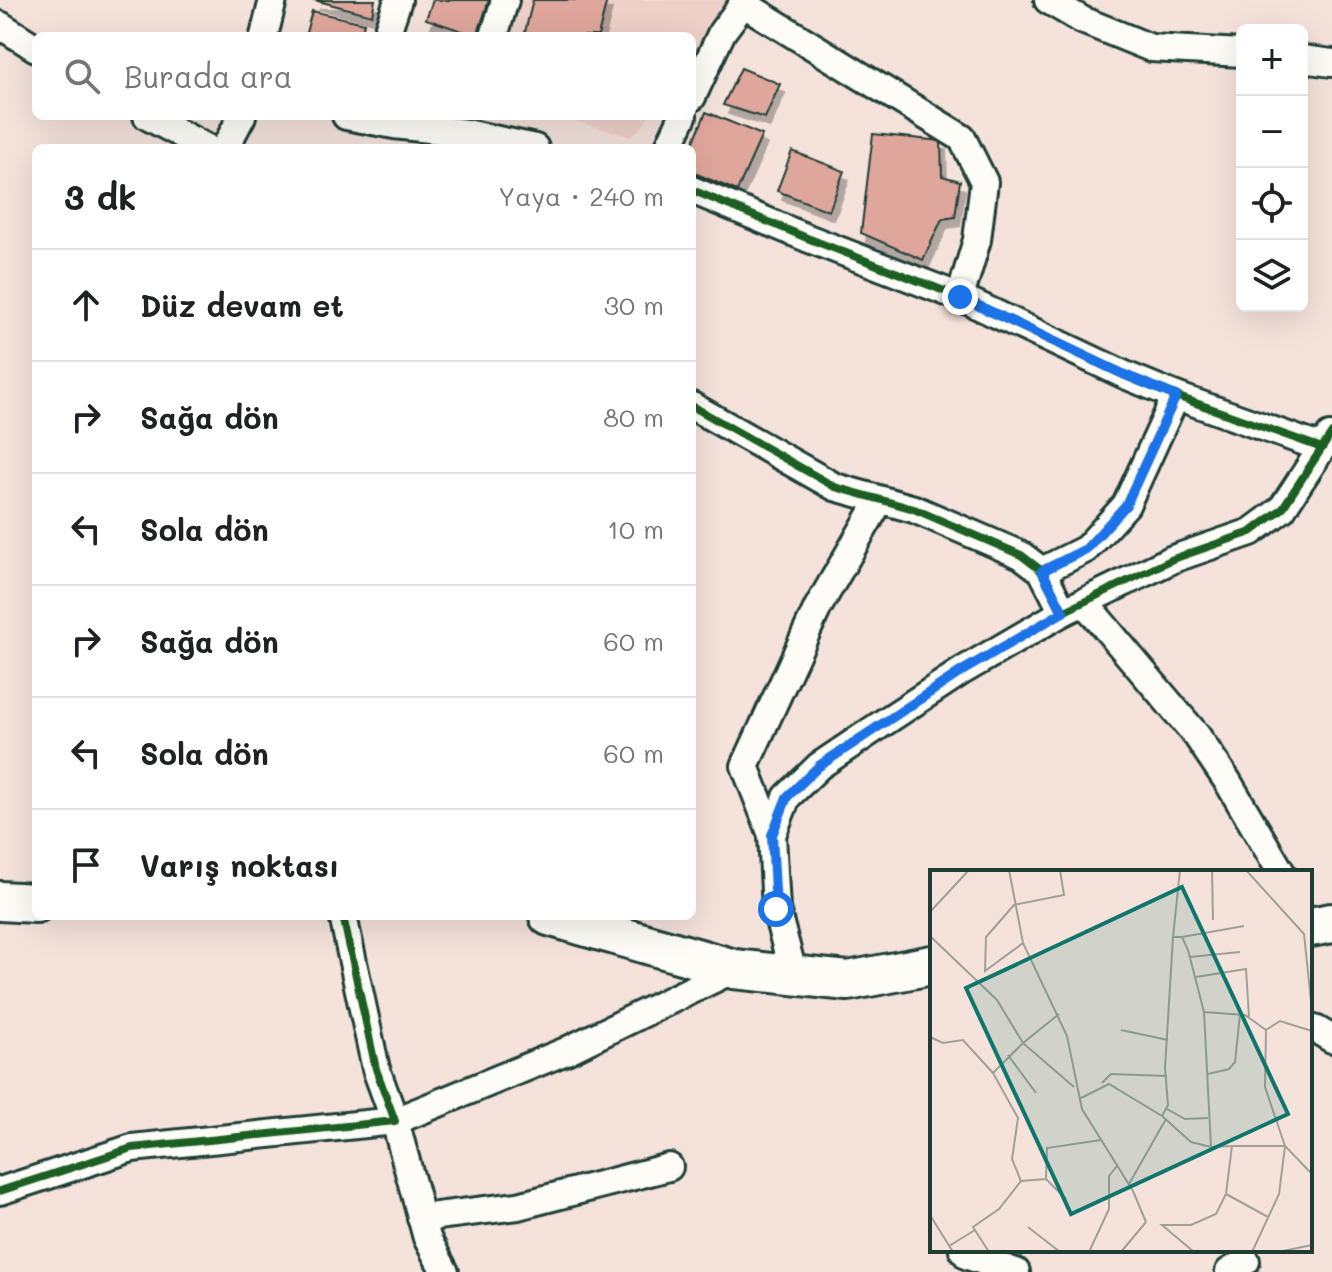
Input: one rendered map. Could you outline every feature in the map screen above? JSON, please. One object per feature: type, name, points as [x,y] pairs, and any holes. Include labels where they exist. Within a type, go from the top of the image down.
[{"type":"street","points":[[265,32],[273,0]]},
{"type":"street","points":[[387,32],[398,0]]},
{"type":"street","points":[[495,32],[505,0]]},
{"type":"street","points":[[1048,0],[1082,20],[1151,48],[1236,53]]},
{"type":"street","points":[[696,88],[722,32],[745,2],[962,138],[984,182],[977,240],[960,297]]},
{"type":"street","points":[[0,25],[32,45]]},
{"type":"street","points":[[1308,60],[1332,63]]},
{"type":"street","points":[[154,120],[200,144]]},
{"type":"street","points":[[227,144],[240,120]]},
{"type":"street","points":[[362,120],[389,136],[468,124],[524,144]]},
{"type":"street","points":[[670,144],[681,120]]},
{"type":"street","points":[[696,192],[960,297],[1176,396],[1327,441],[1282,509],[1251,532],[1173,559],[1074,607],[962,671],[819,766],[787,797],[772,835]]},
{"type":"street","points":[[1042,571],[1086,549],[1126,505],[1176,396]]},
{"type":"street","points":[[696,417],[835,487],[914,509],[1021,555],[1042,571],[1197,736],[1280,870]]},
{"type":"street","points":[[794,976],[776,909],[772,835],[745,766],[818,607],[880,500]]},
{"type":"street","points":[[0,901],[32,903]]},
{"type":"street","points":[[344,920],[376,1069],[395,1121],[427,1238],[445,1272]]},
{"type":"street","points":[[563,920],[734,969],[848,981],[930,965]]},
{"type":"street","points":[[0,1191],[132,1148],[395,1121],[566,1051],[734,969]]},
{"type":"street","points":[[1312,1029],[1332,1039]]},
{"type":"street","points":[[421,1218],[518,1206],[669,1167]]},
{"type":"street","points":[[965,1252],[968,1256],[1016,1272]]},
{"type":"shaded area","points":[[513,0],[726,0],[696,53],[696,32],[506,32]]},
{"type":"shaded area","points":[[572,120],[646,120],[631,137]]},
{"type":"building","points":[[314,0],[375,0],[372,15]]},
{"type":"building","points":[[433,0],[489,0],[478,32],[465,32],[426,19]]},
{"type":"building","points":[[533,0],[607,0],[599,32],[525,32]]},
{"type":"building","points":[[312,11],[364,23],[362,32],[306,32]]},
{"type":"building","points":[[741,68],[780,84],[765,118],[723,105]]},
{"type":"building","points":[[706,112],[762,135],[737,191],[696,174],[696,144],[693,144]]},
{"type":"building","points":[[873,134],[941,141],[942,176],[960,181],[955,217],[942,219],[923,260],[861,233]]},
{"type":"building","points":[[792,151],[844,171],[829,211],[777,191]]},
{"type":"cycle path","points":[[696,192],[960,297],[1176,396],[1322,448],[1332,433]]},
{"type":"cycle path","points":[[696,408],[835,487],[914,509],[1021,555],[1042,571],[1063,612],[1173,559],[1251,532],[1282,509],[1322,448]]},
{"type":"cycle path","points":[[0,1191],[132,1148],[395,1121],[376,1069],[344,920]]},
{"type":"route","points":[[776,909],[772,835],[787,797],[819,766],[962,671],[1063,612],[1042,571],[1086,549],[1126,505],[1176,396],[960,297]]}]
